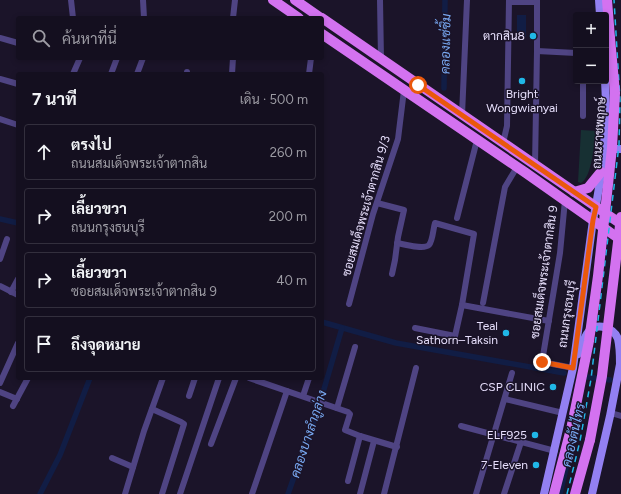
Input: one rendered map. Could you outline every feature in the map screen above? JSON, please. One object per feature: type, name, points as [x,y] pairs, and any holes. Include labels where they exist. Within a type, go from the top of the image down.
[{"type":"main road","points":[[273,0],[296,16]]},
{"type":"main road","points":[[295,0],[306,4],[320,16]]},
{"type":"main road","points":[[599,0],[600,12]]},
{"type":"main road","name":"ถนนราชพฤกษ์","points":[[604,220],[612,148],[615,93],[607,0]]},
{"type":"main road","points":[[324,19],[596,207],[620,232]]},
{"type":"main road","points":[[324,35],[593,220],[620,232]]},
{"type":"main road","name":"ถนนราชพฤกษ์","points":[[596,207],[601,172],[604,132],[605,84]]},
{"type":"main road","points":[[604,132],[606,143],[616,149],[621,149]]},
{"type":"main road","points":[[574,192],[588,188],[601,172]]},
{"type":"main road","name":"ถนนกรุงธนบุรี","points":[[544,494],[573,368],[596,207]]},
{"type":"main road","points":[[575,494],[590,440],[602,376],[621,216]]},
{"type":"main road","name":"ถนนกรุงธนบุรี","points":[[554,494],[572,425],[589,340],[604,220]]},
{"type":"main road","points":[[604,327],[610,321],[612,315],[621,256]]},
{"type":"main road","points":[[573,368],[583,342],[589,332],[595,328],[604,327],[610,328],[614,332],[618,338],[621,362],[592,494]]},
{"type":"street","points":[[71,0],[74,16]]},
{"type":"street","points":[[143,0],[144,16]]},
{"type":"street","points":[[234,16],[235,0]]},
{"type":"street","points":[[380,0],[381,59]]},
{"type":"street","points":[[462,115],[467,0]]},
{"type":"street","points":[[502,143],[507,126],[509,1],[537,1],[535,165]]},
{"type":"street","points":[[0,38],[16,42]]},
{"type":"street","points":[[537,51],[573,52]]},
{"type":"street","points":[[74,72],[79,60]]},
{"type":"street","points":[[112,72],[116,60]]},
{"type":"street","points":[[138,72],[142,60]]},
{"type":"street","points":[[232,72],[233,60]]},
{"type":"street","points":[[309,72],[311,60]]},
{"type":"street","points":[[0,79],[16,83]]},
{"type":"street","points":[[583,84],[583,116]]},
{"type":"street","name":"ซอยสมเด็จพระเจ้าตากสิน 9/3","points":[[349,304],[377,203],[398,139],[404,90]]},
{"type":"street","points":[[0,119],[16,124]]},
{"type":"street","points":[[457,218],[477,140]]},
{"type":"street","points":[[483,303],[505,187],[517,167]]},
{"type":"street","name":"ซอยสมเด็จพระเจ้าตากสิน 9","points":[[565,200],[560,253],[542,362],[573,368]]},
{"type":"street","points":[[377,203],[404,210],[392,274]]},
{"type":"street","points":[[397,243],[426,247],[429,245],[435,223],[474,234],[462,305],[455,336],[416,328]]},
{"type":"street","points":[[0,259],[7,239]]},
{"type":"street","points":[[11,292],[16,283]]},
{"type":"street","points":[[0,286],[16,294]]},
{"type":"street","points":[[462,305],[549,321]]},
{"type":"street","points":[[0,383],[16,347]]},
{"type":"street","points":[[338,408],[355,347]]},
{"type":"street","points":[[384,494],[416,368]]},
{"type":"street","points":[[476,494],[512,373]]},
{"type":"street","points":[[13,406],[27,380]]},
{"type":"street","points":[[125,494],[162,380]]},
{"type":"street","points":[[188,396],[194,380]]},
{"type":"street","points":[[180,494],[218,380]]},
{"type":"street","points":[[211,444],[235,380]]},
{"type":"street","points":[[262,380],[287,391],[349,412],[345,430],[374,441],[397,447]]},
{"type":"street","points":[[303,396],[307,380]]},
{"type":"street","points":[[252,494],[287,391]]},
{"type":"street","points":[[0,392],[17,399]]},
{"type":"street","points":[[505,398],[563,413]]},
{"type":"street","points":[[152,408],[184,424],[162,494]]},
{"type":"street","points":[[611,413],[621,416]]},
{"type":"street","points":[[461,426],[555,451]]},
{"type":"street","points":[[348,481],[360,436]]},
{"type":"street","points":[[360,494],[374,441]]},
{"type":"street","points":[[504,494],[521,442]]},
{"type":"street","points":[[112,458],[133,466]]},
{"type":"green space","points":[[581,130],[596,131],[588,174],[585,180],[581,183],[578,182]]},
{"type":"water","points":[[517,15],[526,15],[526,37],[517,37]]},
{"type":"waterway","name":"คลองแซ่ซิ้ม","points":[[444,88],[445,0]]},
{"type":"waterway","points":[[0,219],[16,223]]},
{"type":"waterway","points":[[324,323],[396,343],[564,373]]},
{"type":"waterway","name":"คลองบางลำภูล่าง","points":[[288,494],[319,406],[342,328]]},
{"type":"waterway","points":[[580,376],[610,380]]},
{"type":"waterway","points":[[40,494],[60,455],[89,380]]},
{"type":"waterway","name":"คลองต้นไทร","points":[[560,494],[571,447]]},
{"type":"railway","points":[[567,494],[580,441],[591,379],[619,145],[620,100],[614,0]]},
{"type":"place","name":"ตากสิน8","points":[[533,36]]},
{"type":"place","name":"Bright Wongwianyai","points":[[522,81]]},
{"type":"place","name":"Teal Sathorn–Taksin","points":[[506,333]]},
{"type":"place","name":"CSP CLINIC","points":[[553,387]]},
{"type":"place","name":"ELF925","points":[[535,435]]},
{"type":"place","name":"7-Eleven","points":[[536,465]]},
{"type":"route","points":[[418,85],[596,207],[573,368],[542,362]]}]
